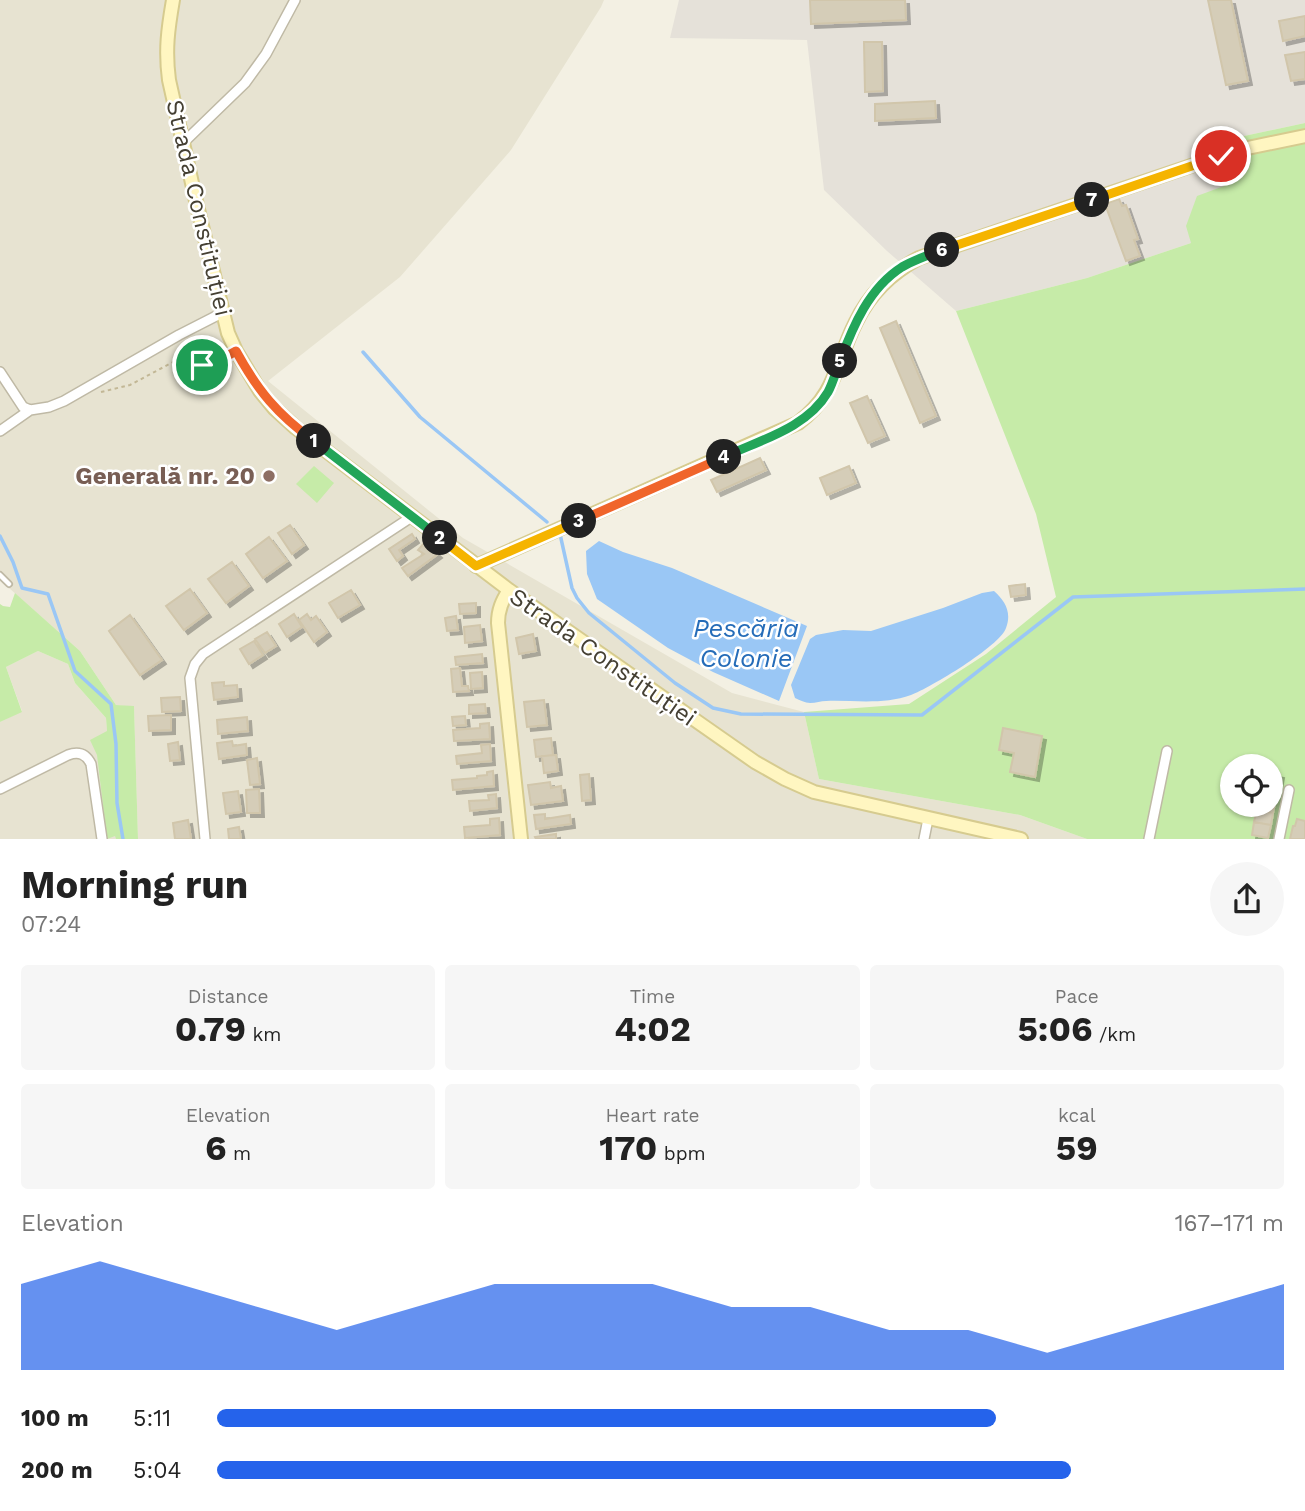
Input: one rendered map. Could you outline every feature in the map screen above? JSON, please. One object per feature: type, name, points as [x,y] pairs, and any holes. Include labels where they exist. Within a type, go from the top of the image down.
[{"type":"street","name":"Strada Constituției","points":[[173,0],[166,38],[166,59],[222,313],[236,351],[260,391],[274,408],[296,428],[476,566],[755,762],[785,779],[826,795],[1021,839]]},
{"type":"street","points":[[183,142],[245,83],[266,54],[295,0]]},
{"type":"street","points":[[476,566],[798,423],[813,412],[830,389],[856,321],[868,301],[882,284],[910,263],[940,250],[1238,150],[1305,136]]},
{"type":"street","points":[[0,430],[30,410],[49,408],[222,313]]},
{"type":"street","points":[[0,372],[23,407],[30,410]]},
{"type":"street","points":[[205,839],[190,678],[195,664],[203,654],[412,516]]},
{"type":"street","points":[[509,590],[501,602],[498,623],[521,839]]},
{"type":"street","points":[[1149,839],[1167,751]]},
{"type":"street","points":[[0,789],[68,755],[82,753],[88,757],[91,764],[102,839]]},
{"type":"street","points":[[1279,839],[1289,790]]},
{"type":"street","points":[[924,839],[928,819]]},
{"type":"lane","points":[[0,575],[9,584]]},
{"type":"path","points":[[83,389],[107,391],[130,385],[175,361],[187,360],[209,365],[236,351]]},
{"type":"shaded area","points":[[0,0],[604,0],[511,150],[400,277],[268,381],[463,538],[732,693],[804,712],[819,779],[1020,815],[1087,839],[138,839],[134,707],[116,705],[80,651],[0,580]]},
{"type":"shaded area","points":[[679,0],[1305,0],[1305,123],[1230,139],[1224,186],[1191,243],[1087,278],[956,311],[887,251],[824,190],[807,40],[670,38]]},
{"type":"shaded area","points":[[38,651],[68,664],[75,683],[106,718],[116,839],[0,839],[0,722],[22,711],[6,667]]},
{"type":"green space","points":[[1305,123],[1305,839],[1087,839],[1020,815],[819,779],[804,712],[909,704],[986,654],[1056,597],[1036,514],[956,311],[1087,278],[1191,243],[1186,226],[1197,196],[1224,186],[1230,139]]},
{"type":"green space","points":[[314,466],[334,483],[317,503],[296,484]]},
{"type":"green space","points":[[15,593],[80,651],[116,705],[134,706],[138,839],[116,839],[115,836],[107,839],[97,755],[90,740],[107,731],[106,718],[75,683],[68,664],[38,651],[6,667],[22,712],[0,722],[0,604],[10,607]]},
{"type":"water","name":"Pescăria Colonie","points":[[599,541],[672,568],[807,626],[779,701],[713,672],[668,648],[597,599],[587,574],[586,551]]},
{"type":"water","points":[[994,591],[1008,612],[1008,622],[1001,636],[963,666],[933,684],[911,695],[890,700],[810,703],[795,698],[791,685],[810,639],[816,635],[843,630],[871,631]]},
{"type":"building","points":[[810,0],[905,0],[906,20],[811,24]]},
{"type":"building","points":[[1208,0],[1231,0],[1248,81],[1226,85]]},
{"type":"building","points":[[1305,16],[1305,36],[1283,41],[1279,21]]},
{"type":"building","points":[[864,42],[882,42],[883,91],[865,92]]},
{"type":"building","points":[[1305,52],[1305,79],[1291,81],[1285,55]]},
{"type":"building","points":[[935,101],[936,118],[875,121],[875,104]]},
{"type":"building","points":[[1119,199],[1122,206],[1126,205],[1138,239],[1134,240],[1140,256],[1126,261],[1105,204]]},
{"type":"building","points":[[896,321],[936,416],[920,423],[880,328]]},
{"type":"building","points":[[867,396],[885,436],[868,443],[850,403]]},
{"type":"building","points":[[760,458],[766,470],[717,492],[711,480]]},
{"type":"building","points":[[849,466],[856,483],[827,495],[820,478]]},
{"type":"building","points":[[290,525],[304,545],[292,554],[278,533]]},
{"type":"building","points":[[412,534],[415,539],[399,550],[403,556],[397,561],[389,549]]},
{"type":"building","points":[[269,537],[287,561],[263,578],[246,554]]},
{"type":"building","points":[[425,542],[438,554],[408,576],[402,568],[424,554],[418,550]]},
{"type":"building","points":[[232,562],[249,586],[226,603],[208,579]]},
{"type":"building","points":[[1025,584],[1026,595],[1011,597],[1009,586]]},
{"type":"building","points":[[190,589],[207,613],[184,630],[166,606]]},
{"type":"building","points":[[351,590],[360,605],[338,618],[329,603]]},
{"type":"building","points":[[476,603],[476,613],[460,614],[459,604]]},
{"type":"building","points":[[294,614],[302,627],[287,637],[279,624]]},
{"type":"building","points":[[307,614],[311,620],[316,616],[327,632],[314,642],[299,620]]},
{"type":"building","points":[[130,615],[162,660],[140,675],[109,631]]},
{"type":"building","points":[[456,616],[458,630],[447,631],[445,618]]},
{"type":"building","points":[[480,625],[482,641],[465,643],[464,627]]},
{"type":"building","points":[[267,632],[276,646],[265,653],[255,639]]},
{"type":"building","points":[[533,634],[536,651],[519,654],[516,638]]},
{"type":"building","points":[[254,641],[263,655],[249,664],[240,649]]},
{"type":"building","points":[[482,654],[483,663],[456,665],[455,657]]},
{"type":"building","points":[[460,668],[462,686],[468,686],[469,691],[453,692],[451,669]]},
{"type":"building","points":[[482,672],[483,688],[471,689],[470,673]]},
{"type":"building","points":[[224,682],[224,686],[237,685],[238,697],[214,700],[212,683]]},
{"type":"building","points":[[180,697],[181,711],[162,712],[161,698]]},
{"type":"building","points":[[544,700],[547,725],[527,727],[524,702]]},
{"type":"building","points":[[485,704],[486,713],[469,714],[469,705]]},
{"type":"building","points":[[171,715],[171,730],[149,731],[148,716]]},
{"type":"building","points":[[465,716],[466,725],[453,726],[452,717]]},
{"type":"building","points":[[247,717],[248,731],[218,734],[217,720]]},
{"type":"building","points":[[489,723],[490,739],[454,741],[453,730],[480,728],[480,724]]},
{"type":"building","points":[[1003,728],[1042,736],[1035,777],[1010,772],[1014,753],[999,750]]},
{"type":"building","points":[[551,738],[553,755],[536,757],[534,740]]},
{"type":"building","points":[[232,741],[233,746],[246,744],[247,755],[219,759],[217,743]]},
{"type":"building","points":[[178,742],[180,760],[170,761],[168,744]]},
{"type":"building","points":[[490,744],[491,761],[457,764],[456,756],[482,753],[481,745]]},
{"type":"building","points":[[556,755],[558,771],[544,773],[542,756]]},
{"type":"building","points":[[257,758],[260,784],[250,785],[247,760]]},
{"type":"building","points":[[493,771],[494,786],[453,790],[452,780],[477,778]]},
{"type":"building","points":[[589,774],[591,800],[582,801],[580,775]]},
{"type":"building","points":[[550,782],[551,788],[561,786],[563,801],[531,805],[528,785]]},
{"type":"building","points":[[259,789],[260,813],[247,813],[246,790]]},
{"type":"building","points":[[238,791],[241,812],[226,814],[223,793]]},
{"type":"building","points":[[496,794],[497,808],[470,811],[469,801],[489,800],[488,795]]},
{"type":"building","points":[[545,814],[545,819],[570,815],[571,824],[536,829],[534,815]]},
{"type":"building","points":[[1255,817],[1272,817],[1271,825],[1254,822]]},
{"type":"building","points":[[499,818],[500,835],[465,838],[464,827],[490,825],[490,819]]},
{"type":"building","points":[[1297,819],[1305,821],[1305,839],[1290,839]]},
{"type":"building","points":[[188,820],[191,839],[175,839],[173,823]]},
{"type":"building","points":[[1254,822],[1271,825],[1268,838],[1252,835]]},
{"type":"building","points":[[239,827],[241,839],[229,839],[228,829]]},
{"type":"building","points":[[556,834],[556,839],[535,837]]},
{"type":"waterway","points":[[363,352],[420,417],[547,522]]},
{"type":"waterway","points":[[560,534],[572,588],[589,613],[675,683],[713,708],[741,714],[922,715],[1073,597],[1305,589]]},
{"type":"waterway","points":[[0,536],[22,588],[48,594],[75,671],[111,704],[116,744],[117,803],[123,839]]},
{"type":"place","name":"Generală nr. 20","points":[[269,476]]},
{"type":"route","points":[[202,365],[215,363],[236,351],[260,391],[296,428],[476,566],[798,423],[813,412],[830,389],[846,344],[868,301],[882,284],[901,268],[919,258],[1221,156]]}]
